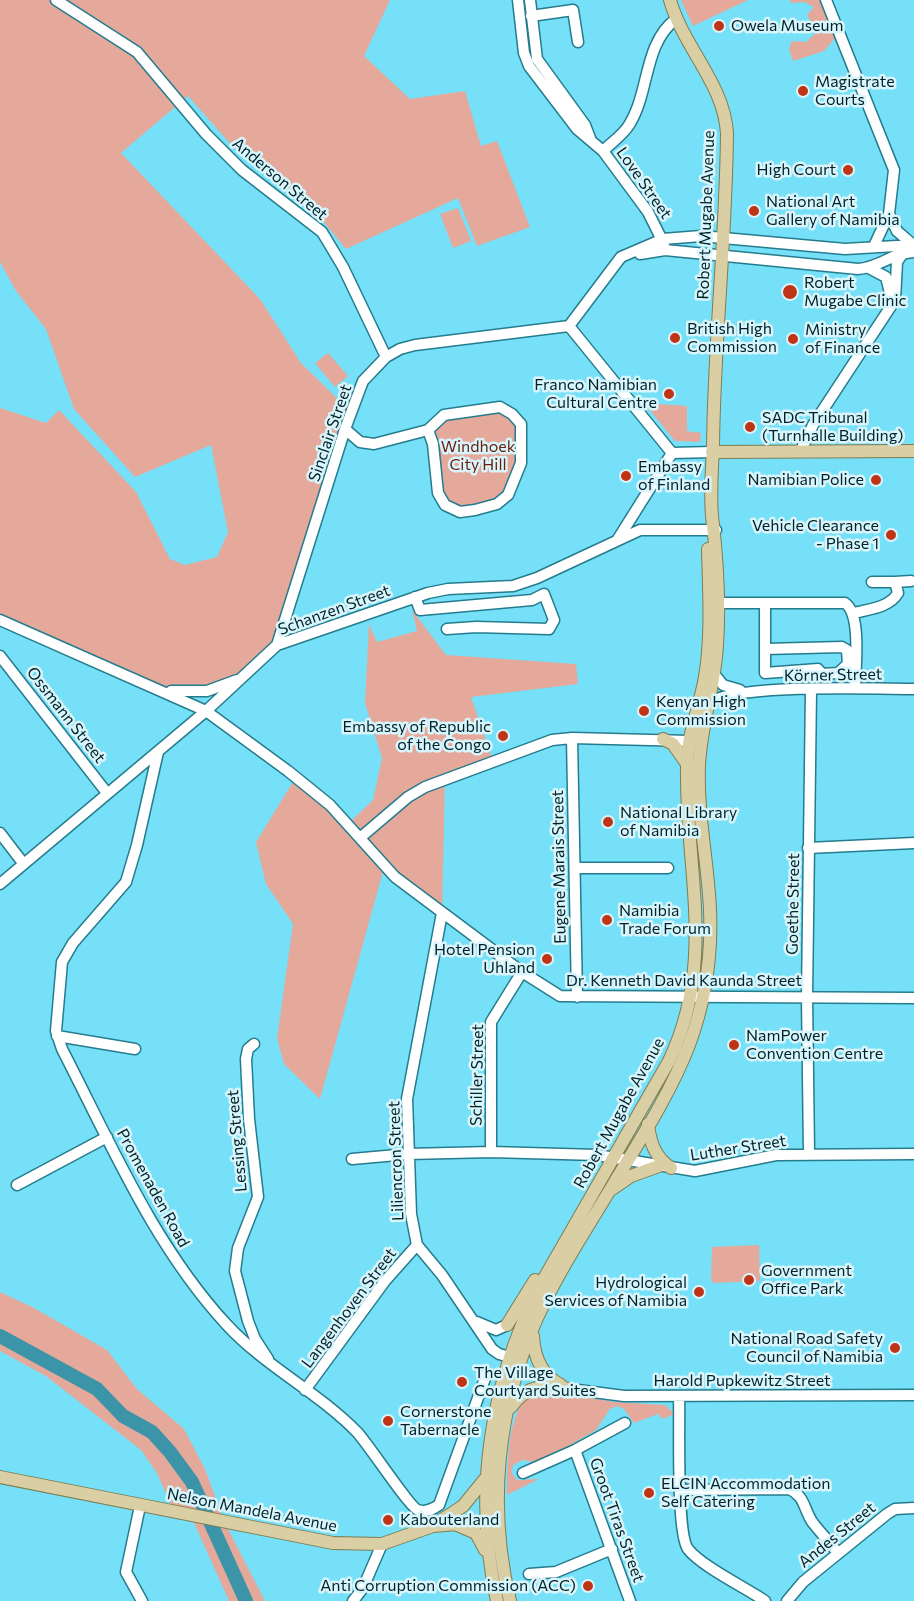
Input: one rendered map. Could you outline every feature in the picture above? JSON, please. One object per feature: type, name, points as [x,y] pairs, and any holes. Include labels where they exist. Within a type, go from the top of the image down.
[{"type":"main road","name":"Robert Mugabe Avenue","points":[[510,1601],[491,1521],[485,1479],[491,1426],[510,1357],[524,1318],[538,1289],[677,1045],[697,997],[711,929],[699,791],[703,728],[715,675],[712,452],[727,149],[725,118],[716,92],[676,19],[670,0]]},
{"type":"main road","points":[[712,452],[914,451]]},
{"type":"main road","name":"Robert Mugabe Avenue","points":[[497,1601],[493,1577],[491,1521],[497,1464],[506,1416],[510,1357],[532,1330],[554,1286],[676,1077],[694,1031],[697,997],[697,918],[687,764],[689,741],[707,661],[713,603]]},
{"type":"main road","points":[[687,764],[673,744],[666,739],[690,727],[694,717]]},
{"type":"main road","points":[[609,1191],[631,1176],[665,1167],[650,1143],[648,1124]]},
{"type":"main road","points":[[507,1324],[577,1212],[588,1204]]},
{"type":"main road","points":[[532,1330],[533,1347],[539,1364],[552,1380],[570,1389]]},
{"type":"main road","points":[[506,1416],[518,1396],[528,1389],[538,1386],[570,1389]]},
{"type":"main road","name":"Nelson Mandela Avenue","points":[[0,1477],[333,1543],[382,1544],[433,1526],[491,1521]]},
{"type":"main road","points":[[433,1526],[463,1506],[485,1479]]},
{"type":"main road","points":[[449,1523],[464,1527],[482,1540],[493,1577]]},
{"type":"street","name":"Anderson Street","points":[[56,0],[137,52],[198,125],[242,170],[322,232],[343,267],[386,357]]},
{"type":"street","name":"Love Street","points":[[518,0],[524,53],[529,66],[577,129],[603,151],[648,212],[664,244]]},
{"type":"street","name":"Love Street","points":[[530,0],[537,59],[585,125],[590,138]]},
{"type":"street","points":[[830,1],[893,166],[895,177],[889,214],[874,246]]},
{"type":"street","points":[[531,16],[573,10],[578,42]]},
{"type":"street","points":[[603,151],[628,126],[658,40],[666,27],[676,19]]},
{"type":"street","points":[[889,214],[900,236],[914,245]]},
{"type":"street","points":[[672,453],[569,326],[619,261],[630,252],[664,244],[723,237],[844,249],[914,245]]},
{"type":"street","points":[[664,244],[722,257],[869,268],[889,281],[890,309]]},
{"type":"street","points":[[799,263],[795,252],[803,245]]},
{"type":"street","points":[[869,268],[894,254],[909,252]]},
{"type":"street","points":[[801,450],[813,425],[895,300],[897,262],[909,252]]},
{"type":"street","name":"Sinclair Street","points":[[277,645],[345,429],[363,381],[386,357],[400,349],[415,345],[569,326]]},
{"type":"street","points":[[345,429],[360,442],[374,444],[428,430],[444,415],[500,407],[512,414],[521,424],[521,463],[508,495],[497,504],[475,510],[460,512],[445,505],[438,494],[433,444],[428,430]]},
{"type":"street","points":[[672,453],[712,452]]},
{"type":"street","points":[[618,539],[672,453]]},
{"type":"street","name":"Schanzen Street","points":[[0,884],[206,711],[277,645],[415,597],[448,589],[513,586],[537,578],[640,530],[712,530]]},
{"type":"street","points":[[447,629],[552,628],[554,620],[537,578]]},
{"type":"street","points":[[872,582],[911,581]]},
{"type":"street","points":[[853,610],[882,606],[894,599],[898,593],[895,582]]},
{"type":"street","points":[[415,597],[420,610],[532,600],[544,594]]},
{"type":"street","points":[[713,603],[845,603],[853,610],[855,688]]},
{"type":"street","points":[[765,603],[765,649],[765,671],[768,674],[818,669],[822,674],[838,673],[848,664],[847,650],[842,647],[765,649]]},
{"type":"street","name":"Dr. Kenneth David Kaunda Street","points":[[2,624],[162,690],[206,711],[291,773],[330,805],[395,877],[522,972],[560,996],[914,998]]},
{"type":"street","name":"Ossmann Street","points":[[0,656],[107,793]]},
{"type":"street","points":[[162,690],[188,693],[207,691],[234,682],[251,671]]},
{"type":"street","name":"Körner Street","points":[[715,675],[723,685],[752,692]]},
{"type":"street","name":"Körner Street","points":[[708,704],[720,696],[752,692],[855,688],[914,689]]},
{"type":"street","name":"Goethe Street","points":[[809,1154],[807,997],[811,690]]},
{"type":"street","points":[[361,837],[408,797],[425,787],[541,744],[572,738],[689,741],[699,736],[703,728]]},
{"type":"street","name":"Eugene Marais Street","points":[[572,738],[577,997]]},
{"type":"street","points":[[135,1049],[57,1036],[62,962],[73,943],[126,882],[137,845],[146,796],[158,752]]},
{"type":"street","points":[[138,768],[145,780],[146,796]]},
{"type":"street","points":[[0,833],[23,863]]},
{"type":"street","points":[[808,848],[914,843]]},
{"type":"street","points":[[575,868],[668,868]]},
{"type":"street","name":"Liliencron Street","points":[[442,913],[410,1080],[408,1154],[411,1214],[417,1245],[475,1320],[492,1349],[510,1357]]},
{"type":"street","name":"Schiller Street","points":[[491,1152],[491,1022],[522,972]]},
{"type":"street","name":"Promenaden Road","points":[[57,1036],[149,1219],[192,1283],[228,1327],[275,1369],[357,1432],[396,1482],[410,1505],[422,1511],[432,1510],[442,1498],[487,1373]]},
{"type":"street","name":"Lessing Street","points":[[254,1044],[249,1049],[246,1059],[249,1119],[258,1197],[238,1248],[234,1271],[255,1339],[275,1369]]},
{"type":"street","points":[[17,1185],[107,1137]]},
{"type":"street","name":"Luther Street","points":[[352,1159],[408,1154],[491,1152],[613,1156],[695,1172],[776,1155],[914,1154]]},
{"type":"street","name":"Langenhoven Street","points":[[305,1390],[385,1281],[417,1245]]},
{"type":"street","points":[[475,1320],[490,1329],[501,1329],[507,1324]]},
{"type":"street","points":[[507,1324],[498,1338],[510,1357]]},
{"type":"street","name":"Harold Pupkewitz Street","points":[[570,1389],[598,1395],[914,1395]]},
{"type":"street","points":[[679,1396],[681,1490],[686,1546],[701,1560],[765,1601]]},
{"type":"street","points":[[523,1473],[575,1450],[625,1423]]},
{"type":"street","name":"Groot Tiras Street","points":[[575,1450],[630,1601]]},
{"type":"street","points":[[681,1490],[789,1489],[795,1491],[805,1503],[811,1521],[838,1553]]},
{"type":"street","points":[[140,1506],[126,1572],[142,1601]]},
{"type":"street","name":"Andes Street","points":[[787,1601],[803,1582],[895,1509],[914,1508]]},
{"type":"street","points":[[353,1601],[363,1587],[382,1544]]},
{"type":"street","points":[[529,1574],[556,1572],[612,1549]]},
{"type":"green space","points":[[0,0],[390,0],[364,56],[410,99],[465,91],[481,146],[497,141],[530,227],[477,246],[458,198],[346,249],[307,202],[234,148],[188,96],[121,153],[260,299],[301,363],[351,412],[277,645],[251,671],[207,691],[162,690],[0,620],[0,408],[46,423],[59,410],[136,492],[170,559],[185,565],[217,557],[228,532],[211,445],[135,477],[74,409],[46,329],[16,291],[0,262]]},
{"type":"green space","points":[[681,0],[748,0],[693,26]]},
{"type":"green space","points":[[790,0],[826,0],[840,32],[824,51],[793,61],[789,49],[792,41],[806,42],[817,32],[807,15],[814,7],[804,2],[791,3]]},
{"type":"green space","points":[[458,208],[471,241],[453,248],[440,214]]},
{"type":"green space","points":[[328,353],[348,376],[335,387],[315,363]]},
{"type":"green space","points":[[644,403],[687,406],[687,431],[701,433],[700,442],[675,441]]},
{"type":"green space","name":"Windhoek City Hill","points":[[500,407],[521,424],[521,463],[508,495],[475,510],[445,505],[432,426],[444,415]]},
{"type":"green space","points":[[412,610],[446,655],[576,664],[578,684],[471,697],[493,761],[445,780],[442,913],[384,868],[320,1099],[284,1064],[277,1038],[293,924],[266,884],[256,842],[296,777],[348,824],[373,800],[382,758],[365,703],[369,624],[377,642],[417,631]]},
{"type":"green space","points":[[759,1245],[760,1281],[714,1283],[711,1280],[712,1247]]},
{"type":"green space","points":[[0,1292],[34,1308],[107,1350],[137,1389],[184,1429],[205,1469],[225,1523],[265,1601],[229,1601],[191,1516],[174,1512],[157,1473],[141,1450],[46,1376],[0,1351]]},
{"type":"green space","points":[[554,1391],[614,1402],[665,1405],[675,1414],[662,1419],[658,1414],[634,1423],[624,1409],[617,1406],[610,1409],[596,1430],[539,1463],[523,1460],[513,1465],[512,1473],[517,1480],[539,1479],[507,1495],[512,1429],[521,1405],[528,1395]]},
{"type":"waterway","points":[[0,1336],[97,1389],[123,1416],[152,1432],[192,1482],[246,1601]]},
{"type":"place","name":"Owela Museum","points":[[719,26]]},
{"type":"place","name":"Magistrate Courts","points":[[803,91]]},
{"type":"place","name":"High Court","points":[[848,170]]},
{"type":"place","name":"National Art Gallery of Namibia","points":[[754,211]]},
{"type":"place","name":"Robert Mugabe Clinic","points":[[790,292]]},
{"type":"place","name":"British High Commission","points":[[675,338]]},
{"type":"place","name":"Ministry of Finance","points":[[793,339]]},
{"type":"place","name":"Franco Namibian Cultural Centre","points":[[669,394]]},
{"type":"place","name":"SADC Tribunal (Turnhalle Building)","points":[[750,427]]},
{"type":"place","name":"Embassy of Finland","points":[[626,476]]},
{"type":"place","name":"Namibian Police","points":[[876,480]]},
{"type":"place","name":"Vehicle Clearance - Phase 1","points":[[891,535]]},
{"type":"place","name":"Kenyan High Commission","points":[[644,711]]},
{"type":"place","name":"Embassy of Republic of the Congo","points":[[503,736]]},
{"type":"place","name":"National Library of Namibia","points":[[608,822]]},
{"type":"place","name":"Namibia Trade Forum","points":[[607,920]]},
{"type":"place","name":"Hotel Pension Uhland","points":[[547,959]]},
{"type":"place","name":"NamPower Convention Centre","points":[[734,1045]]},
{"type":"place","name":"Government Office Park","points":[[749,1280]]},
{"type":"place","name":"Hydrological Services of Namibia","points":[[699,1292]]},
{"type":"place","name":"National Road Safety Council of Namibia","points":[[895,1348]]},
{"type":"place","name":"The Village Courtyard Suites","points":[[462,1382]]},
{"type":"place","name":"Cornerstone Tabernacle","points":[[388,1421]]},
{"type":"place","name":"ELCIN Accommodation Self Catering","points":[[649,1493]]},
{"type":"place","name":"Kabouterland","points":[[388,1520]]},
{"type":"place","name":"Anti Corruption Commission (ACC)","points":[[588,1586]]}]
